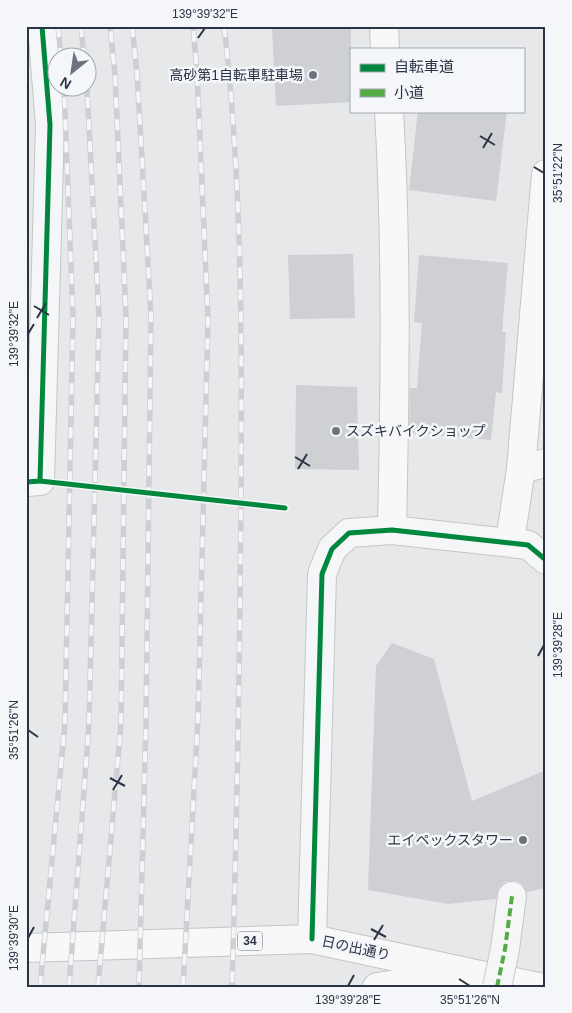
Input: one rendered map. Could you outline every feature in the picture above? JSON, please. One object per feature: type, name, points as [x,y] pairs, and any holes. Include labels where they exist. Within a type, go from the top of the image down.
[{"type":"street","points":[[26,482],[40,482],[50,125],[42,26]]},
{"type":"street","points":[[384,26],[385,48]]},
{"type":"street","points":[[389,112],[394,194],[392,530]]},
{"type":"street","points":[[510,541],[533,466],[546,174]]},
{"type":"street","points":[[312,938],[322,574],[332,549],[349,533],[392,530],[510,541],[528,545],[546,560]]},
{"type":"street","points":[[497,987],[505,949],[512,896]]},
{"type":"street","name":"日の出通り","points":[[26,948],[312,938],[539,987]]},
{"type":"street","points":[[377,987],[414,985],[471,973]]},
{"type":"building","name":"高砂第1自転車駐車場","points":[[272,26],[351,26],[350,102],[276,106]]},
{"type":"building","points":[[418,112],[507,112],[496,201],[409,190]]},
{"type":"building","points":[[353,254],[355,318],[290,319],[288,255]]},
{"type":"building","points":[[419,255],[508,263],[502,332],[506,332],[502,393],[496,392],[491,440],[409,433],[410,388],[417,388],[422,323],[414,322]]},
{"type":"building","points":[[296,385],[357,387],[359,470],[295,469]]},
{"type":"building","points":[[392,643],[434,659],[472,801],[546,770],[546,888],[527,892],[521,883],[506,881],[499,887],[496,899],[448,904],[368,890],[376,666]]},
{"type":"railway","points":[[58,26],[60,48]]},
{"type":"railway","points":[[81,26],[83,48]]},
{"type":"railway","points":[[98,987],[121,723],[126,316],[115,75],[110,26]]},
{"type":"railway","points":[[132,26],[137,73],[151,315],[146,721],[139,987]]},
{"type":"railway","points":[[183,987],[198,718],[208,319],[197,72],[193,26]]},
{"type":"railway","points":[[224,26],[238,200],[241,373],[239,676],[232,987]]},
{"type":"railway","points":[[40,987],[65,723],[73,317],[64,98]]},
{"type":"railway","points":[[69,987],[89,724],[99,317],[88,98]]},
{"type":"marked path","points":[[497,987],[505,949],[512,896]]},
{"type":"cycle path","points":[[26,482],[40,481],[50,125],[42,26]]},
{"type":"cycle path","points":[[40,481],[285,508]]},
{"type":"cycle path","points":[[312,939],[322,574],[332,549],[349,533],[392,530],[528,545],[546,560]]},
{"type":"place","name":"高砂第1自転車駐車場","points":[[313,75]]},
{"type":"place","name":"スズキバイクショップ","points":[[336,431]]},
{"type":"place","name":"エイペックスタワー","points":[[523,840]]}]
